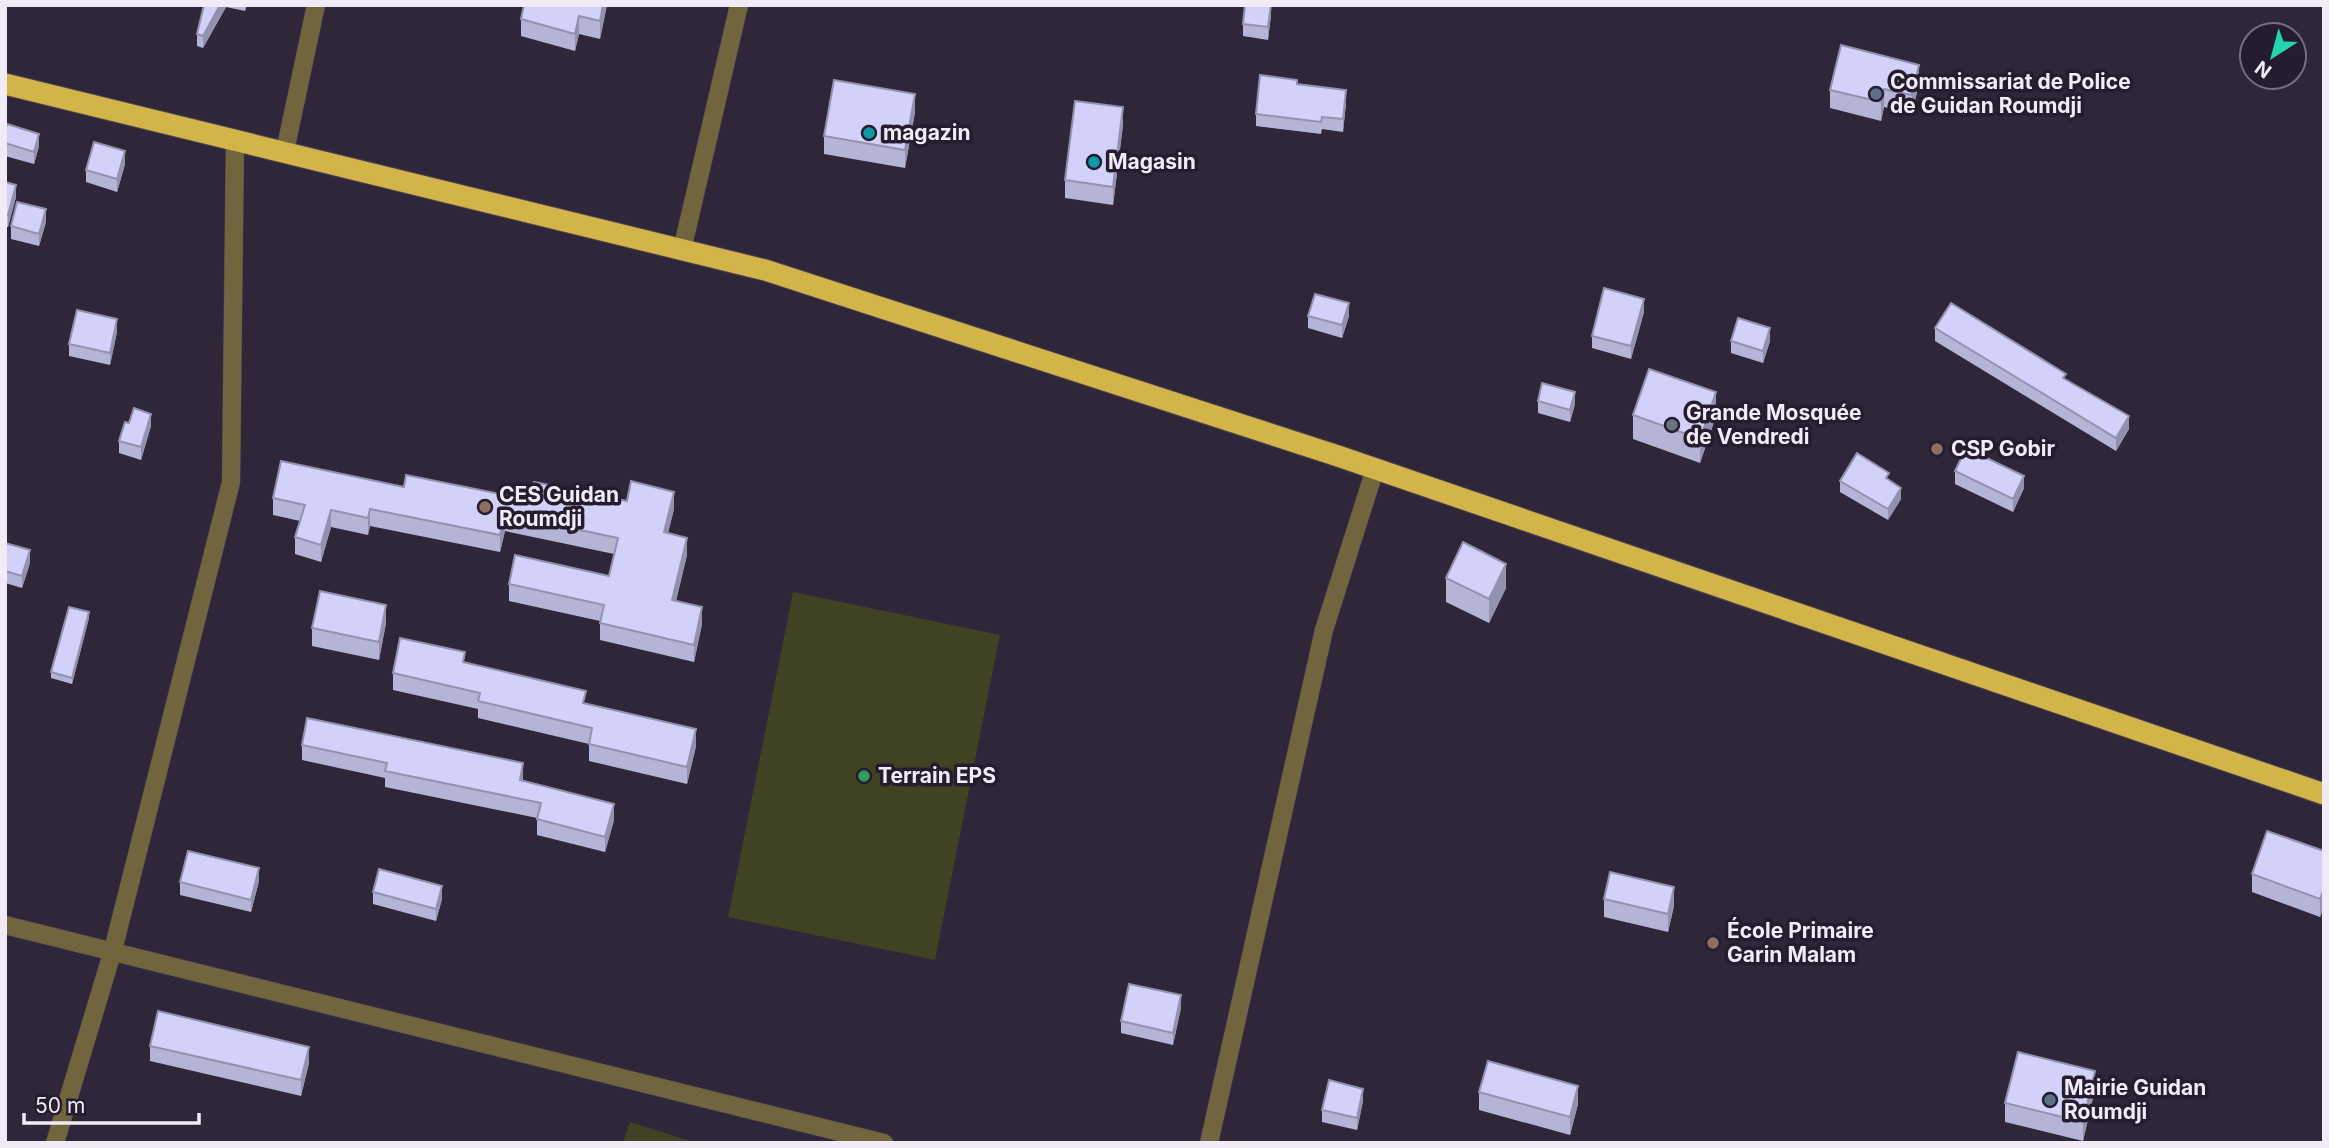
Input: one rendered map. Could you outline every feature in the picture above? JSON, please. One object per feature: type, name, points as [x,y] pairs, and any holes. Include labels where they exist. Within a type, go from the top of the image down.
[{"type":"highway","points":[[5,84],[285,151],[778,275],[1375,469],[2324,794]]},
{"type":"street","points":[[285,151],[316,5]]},
{"type":"street","points":[[682,250],[739,5]]},
{"type":"street","points":[[55,1143],[113,950],[231,482],[235,139]]},
{"type":"street","points":[[1209,1143],[1324,630],[1375,469]]},
{"type":"street","points":[[5,925],[884,1143]]},
{"type":"green space","name":"Terrain EPS","points":[[793,592],[1000,635],[935,960],[728,917]]},
{"type":"green space","points":[[630,1122],[697,1143],[623,1143]]},
{"type":"building","points":[[204,5],[220,5],[203,36],[197,34]]},
{"type":"building","points":[[524,5],[603,5],[600,21],[579,16],[575,34],[521,19]]},
{"type":"building","points":[[1245,5],[1271,5],[1268,27],[1243,24]]},
{"type":"building","points":[[1841,45],[1919,65],[1912,95],[1884,89],[1881,102],[1830,90]]},
{"type":"building","points":[[1260,75],[1297,80],[1297,84],[1346,90],[1343,119],[1322,117],[1321,122],[1256,114]]},
{"type":"building","name":"magazin","points":[[834,80],[915,94],[905,150],[824,136]]},
{"type":"building","name":"Magasin","points":[[1075,101],[1123,107],[1113,187],[1065,180]]},
{"type":"building","points":[[7,124],[39,134],[34,152],[5,143]]},
{"type":"building","points":[[94,142],[125,151],[117,179],[86,170]]},
{"type":"building","points":[[5,182],[16,185],[8,215],[5,214]]},
{"type":"building","points":[[17,202],[46,209],[39,234],[11,226]]},
{"type":"building","points":[[1604,288],[1644,299],[1631,346],[1592,336]]},
{"type":"building","points":[[1315,294],[1349,303],[1342,325],[1308,316]]},
{"type":"building","points":[[1951,303],[2066,374],[2063,378],[2129,416],[2116,438],[1935,328]]},
{"type":"building","points":[[77,310],[117,319],[110,353],[69,344]]},
{"type":"building","points":[[1738,318],[1770,328],[1763,351],[1731,341]]},
{"type":"building","points":[[1649,369],[1716,392],[1700,439],[1633,415]]},
{"type":"building","points":[[1542,383],[1575,392],[1570,410],[1538,401]]},
{"type":"building","points":[[134,408],[151,414],[141,447],[119,441],[125,422],[129,423]]},
{"type":"building","points":[[1966,448],[2024,476],[2013,499],[1955,471]]},
{"type":"building","points":[[1857,453],[1889,473],[1886,478],[1901,488],[1888,509],[1840,481]]},
{"type":"building","points":[[281,461],[404,487],[406,475],[530,500],[534,482],[627,501],[631,481],[674,492],[664,532],[687,538],[672,600],[702,607],[694,645],[600,623],[604,605],[509,584],[515,555],[609,576],[618,538],[505,514],[500,535],[370,509],[368,518],[331,510],[321,545],[295,537],[305,505],[273,498]]},
{"type":"building","points":[[1463,542],[1506,564],[1489,599],[1446,578]]},
{"type":"building","points":[[5,543],[30,550],[22,576],[5,571]]},
{"type":"building","points":[[320,591],[386,605],[379,642],[312,628]]},
{"type":"building","points":[[69,607],[89,612],[72,678],[51,672]]},
{"type":"building","points":[[400,638],[465,652],[463,662],[586,691],[583,703],[696,729],[687,767],[589,744],[592,728],[478,701],[480,693],[393,673]]},
{"type":"building","points":[[307,718],[523,763],[520,780],[614,804],[605,837],[537,819],[541,803],[385,771],[387,763],[302,745]]},
{"type":"building","points":[[2267,831],[2324,851],[2324,888],[2320,899],[2252,874]]},
{"type":"building","points":[[188,851],[259,868],[251,900],[180,882]]},
{"type":"building","points":[[379,869],[442,886],[436,909],[373,892]]},
{"type":"building","points":[[1610,872],[1674,887],[1668,914],[1604,899]]},
{"type":"building","points":[[1129,984],[1181,995],[1173,1033],[1121,1021]]},
{"type":"building","points":[[158,1011],[309,1047],[301,1080],[150,1046]]},
{"type":"building","points":[[2018,1052],[2095,1071],[2083,1122],[2005,1103]]},
{"type":"building","points":[[1488,1061],[1578,1086],[1570,1117],[1479,1092]]},
{"type":"building","points":[[1329,1080],[1363,1089],[1357,1118],[1322,1110]]},
{"type":"place","name":"Commissariat de Police de Guidan Roumdji","points":[[1876,94]]},
{"type":"place","name":"magazin","points":[[869,133]]},
{"type":"place","name":"Magasin","points":[[1094,162]]},
{"type":"place","name":"Grande Mosquée de Vendredi","points":[[1672,425]]},
{"type":"place","name":"CSP Gobir","points":[[1937,449]]},
{"type":"place","name":"CES Guidan Roumdji","points":[[485,507]]},
{"type":"place","name":"Terrain EPS","points":[[864,776]]},
{"type":"place","name":"École Primaire Garin Malam","points":[[1713,943]]},
{"type":"place","name":"Mairie Guidan Roumdji","points":[[2050,1100]]}]
